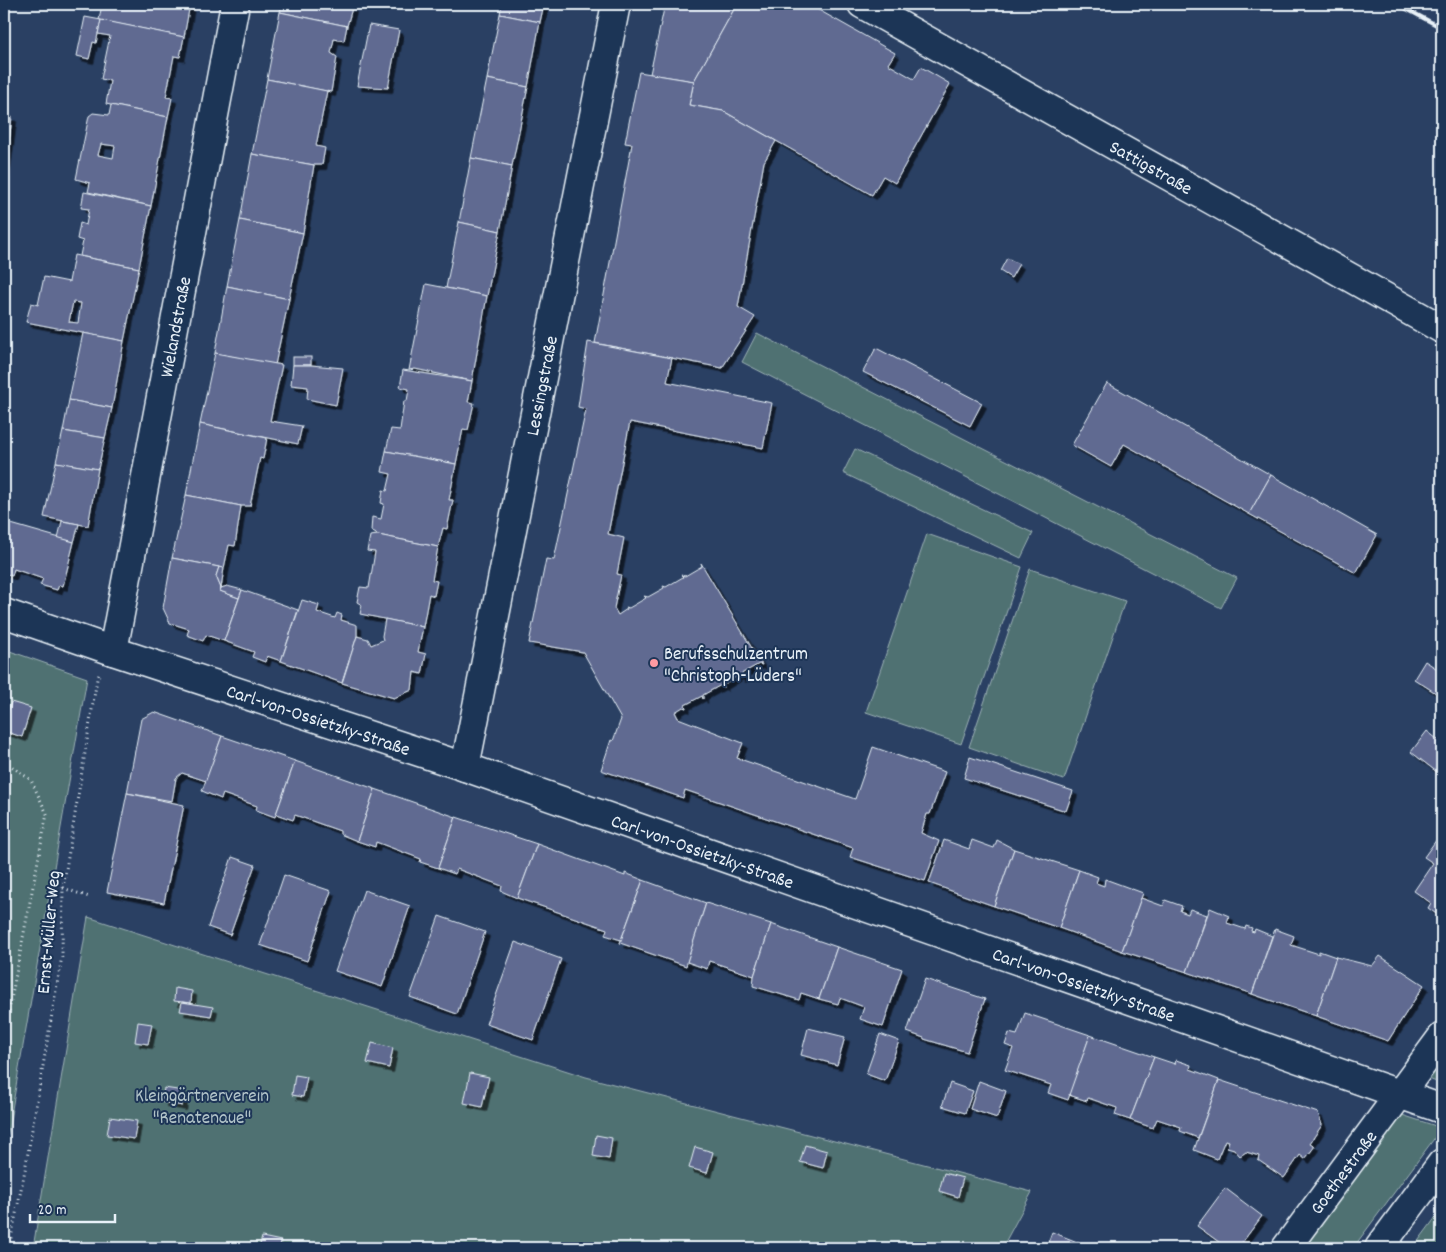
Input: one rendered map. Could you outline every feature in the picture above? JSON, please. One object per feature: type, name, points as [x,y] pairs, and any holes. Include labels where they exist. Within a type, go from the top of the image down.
[{"type":"street","name":"Wielandstraße","points":[[113,651],[235,4]]},
{"type":"street","name":"Lessingstraße","points":[[465,767],[616,4]]},
{"type":"street","name":"Sattigstraße","points":[[862,4],[1442,329]]},
{"type":"street","name":"Carl-von-Ossietzky-Straße","points":[[4,613],[113,651],[465,767],[1400,1094]]},
{"type":"street","name":"Goethestraße","points":[[1286,1248],[1442,1036]]},
{"type":"street","points":[[1400,1094],[1442,1110]]},
{"type":"street","points":[[1379,1248],[1442,1162]]},
{"type":"path","name":"Ernst-Müller-Weg","points":[[9,1248],[25,1170],[62,956],[63,888],[97,679],[113,651]]},
{"type":"path","points":[[4,762],[32,780],[47,814],[4,1036]]},
{"type":"path","points":[[63,888],[89,897]]},
{"type":"green space","points":[[757,333],[1237,578],[1221,608],[742,362]]},
{"type":"green space","points":[[855,449],[1033,533],[1021,558],[843,473]]},
{"type":"green space","points":[[927,534],[1022,567],[961,744],[866,712]]},
{"type":"green space","points":[[1030,569],[1125,601],[1064,780],[969,747]]},
{"type":"green space","points":[[4,649],[87,678],[4,1155]]},
{"type":"green space","name":"Kleingärtnerverein \"Renatenaue\"","points":[[88,917],[586,1077],[1032,1192],[1002,1248],[882,1248],[871,1245],[870,1248],[33,1248]]},
{"type":"green space","points":[[1442,1056],[1442,1084],[1426,1078]]},
{"type":"green space","points":[[1399,1114],[1442,1128],[1353,1248],[1300,1248]]},
{"type":"green space","points":[[1442,1209],[1442,1248],[1413,1248]]},
{"type":"building","points":[[102,4],[190,4],[184,37],[99,20]]},
{"type":"building","points":[[282,4],[341,4],[352,8],[347,26],[280,12]]},
{"type":"building","points":[[502,4],[544,4],[540,22],[500,14]]},
{"type":"building","points":[[665,4],[737,4],[694,81],[650,74]]},
{"type":"building","points":[[737,4],[808,4],[895,53],[888,64],[914,79],[921,67],[950,84],[895,183],[883,176],[872,195],[723,111],[689,105],[694,81]]},
{"type":"building","points":[[280,12],[347,26],[344,41],[334,39],[331,53],[337,57],[331,92],[267,79]]},
{"type":"building","points":[[500,14],[540,22],[528,87],[487,79]]},
{"type":"building","points":[[85,17],[101,20],[96,43],[93,42],[89,59],[77,56]]},
{"type":"building","points":[[101,20],[184,37],[180,57],[174,56],[166,97],[172,98],[168,117],[106,104],[110,81],[101,79],[110,36],[98,34]]},
{"type":"building","points":[[369,25],[399,30],[388,88],[357,86]]},
{"type":"building","points":[[639,72],[694,81],[689,105],[723,111],[776,141],[764,162],[738,307],[755,317],[722,368],[595,343],[632,144],[625,143]]},
{"type":"building","points":[[267,79],[327,91],[316,146],[325,148],[322,165],[252,154]]},
{"type":"building","points":[[487,79],[528,87],[512,166],[471,158]]},
{"type":"building","points":[[111,105],[168,117],[151,206],[88,192],[90,183],[76,179],[89,116],[93,113],[109,115]],"holes":[[[101,144],[115,146],[113,158],[98,155]]]},
{"type":"building","points":[[4,116],[12,117],[9,141],[4,140]]},
{"type":"building","points":[[4,140],[9,141],[4,177]]},
{"type":"building","points":[[252,154],[314,165],[303,233],[240,220]]},
{"type":"building","points":[[471,158],[512,166],[500,231],[459,222]]},
{"type":"building","points":[[84,192],[151,206],[139,268],[80,256],[83,241],[77,239],[80,223],[86,225],[89,209],[81,208]]},
{"type":"building","points":[[240,220],[303,233],[289,299],[227,286]]},
{"type":"building","points":[[459,222],[500,231],[487,296],[446,288]]},
{"type":"building","points":[[74,255],[139,268],[124,341],[26,322],[31,303],[38,305],[44,277],[69,282]],"holes":[[[73,302],[81,303],[78,323],[69,322]]]},
{"type":"building","points":[[1007,258],[1019,264],[1011,278],[1000,271]]},
{"type":"building","points":[[426,284],[487,296],[472,381],[415,369],[409,370]]},
{"type":"building","points":[[227,286],[289,299],[275,365],[215,353]]},
{"type":"building","points":[[83,333],[124,341],[112,408],[69,400]]},
{"type":"building","points":[[588,342],[672,358],[667,382],[772,403],[763,448],[630,422],[608,534],[624,538],[617,574],[621,575],[614,608],[618,615],[627,609],[626,607],[629,608],[646,598],[644,596],[648,597],[664,588],[663,586],[666,587],[683,577],[681,575],[685,576],[702,566],[701,563],[762,665],[759,664],[741,674],[743,677],[741,678],[739,675],[723,685],[724,687],[721,685],[703,695],[703,699],[702,696],[685,705],[686,708],[683,707],[675,712],[678,718],[743,743],[737,758],[855,799],[873,747],[945,772],[921,833],[939,841],[925,881],[850,857],[853,848],[685,790],[683,798],[601,770],[611,740],[613,741],[621,719],[583,652],[529,643],[546,559],[554,560],[586,409],[578,407]]},
{"type":"building","points":[[876,348],[982,403],[970,426],[863,372]]},
{"type":"building","points":[[215,353],[282,365],[270,421],[302,426],[298,444],[200,424]]},
{"type":"building","points":[[293,357],[311,357],[311,365],[293,365]]},
{"type":"building","points":[[293,365],[343,368],[336,405],[307,399],[308,387],[291,385]]},
{"type":"building","points":[[403,370],[472,381],[468,402],[474,403],[468,430],[463,429],[456,464],[386,451],[391,429],[400,430],[404,401],[407,401],[409,389],[400,387]]},
{"type":"building","points":[[1107,383],[1271,475],[1249,514],[1124,444],[1111,467],[1072,445]]},
{"type":"building","points":[[69,400],[112,408],[105,438],[63,431]]},
{"type":"building","points":[[200,424],[267,438],[263,459],[260,458],[250,506],[241,506],[186,495]]},
{"type":"building","points":[[63,431],[105,438],[98,469],[56,462]]},
{"type":"building","points":[[386,451],[456,464],[449,500],[453,500],[447,529],[443,528],[438,547],[378,535],[371,531],[372,517],[381,519],[384,504],[381,503],[383,490],[387,491],[391,474],[382,472]]},
{"type":"building","points":[[56,462],[98,469],[88,526],[44,517]]},
{"type":"building","points":[[1271,475],[1377,535],[1356,573],[1249,514]]},
{"type":"building","points":[[186,495],[241,506],[235,546],[229,545],[224,568],[172,558]]},
{"type":"building","points":[[62,521],[79,524],[74,542],[58,538]]},
{"type":"building","points":[[4,522],[74,542],[63,586],[59,585],[57,590],[40,585],[43,579],[14,569],[12,576],[4,573]]},
{"type":"building","points":[[378,535],[438,547],[432,580],[437,581],[434,596],[429,594],[423,627],[360,614],[362,605],[357,602],[360,587],[369,588],[375,552],[367,551],[370,536]]},
{"type":"building","points":[[172,558],[219,567],[216,576],[221,588],[220,591],[239,598],[224,641],[206,635],[203,641],[187,635],[189,629],[170,623],[163,608]]},
{"type":"building","points":[[219,567],[224,568],[221,588],[216,576]]},
{"type":"building","points":[[227,586],[242,590],[239,598],[220,591],[221,588]]},
{"type":"building","points":[[242,590],[298,610],[281,661],[267,656],[265,662],[252,657],[254,652],[224,641]]},
{"type":"building","points":[[302,600],[319,605],[317,612],[335,618],[337,613],[342,615],[341,620],[357,625],[357,636],[342,683],[281,661]]},
{"type":"building","points":[[385,619],[423,627],[418,652],[426,654],[422,674],[414,672],[412,690],[394,698],[342,683],[357,636],[368,639],[371,645],[383,640]]},
{"type":"building","points":[[1425,661],[1442,672],[1442,690],[1439,695],[1414,679]]},
{"type":"building","points":[[11,702],[31,708],[22,737],[4,731]]},
{"type":"building","points":[[154,712],[222,736],[206,781],[182,773],[176,778],[172,801],[127,793],[141,719]]},
{"type":"building","points":[[1427,731],[1442,743],[1442,776],[1411,752]]},
{"type":"building","points":[[222,736],[295,761],[275,817],[256,810],[257,806],[223,794],[221,799],[202,791]]},
{"type":"building","points":[[970,757],[1073,791],[1066,811],[964,778]]},
{"type":"building","points":[[295,761],[375,789],[357,841],[340,834],[340,831],[295,815],[293,820],[276,814]]},
{"type":"building","points":[[375,789],[456,817],[438,868],[420,862],[421,859],[376,842],[375,847],[357,841]]},
{"type":"building","points":[[127,793],[184,805],[164,903],[107,892]]},
{"type":"building","points":[[456,817],[537,844],[517,898],[501,891],[502,886],[457,869],[455,874],[438,868]]},
{"type":"building","points":[[1442,832],[1442,918],[1428,908],[1431,903],[1414,891],[1433,863],[1424,857]]},
{"type":"building","points":[[944,840],[969,849],[972,840],[994,848],[997,840],[1014,849],[994,906],[929,883]]},
{"type":"building","points":[[537,844],[625,876],[625,873],[643,880],[621,940],[605,935],[607,929],[517,898]]},
{"type":"building","points":[[1014,849],[1079,870],[1059,928],[994,906]]},
{"type":"building","points":[[232,857],[255,865],[230,935],[208,927]]},
{"type":"building","points":[[1079,870],[1098,877],[1096,883],[1104,886],[1105,879],[1143,893],[1122,951],[1059,928]]},
{"type":"building","points":[[284,875],[331,891],[307,961],[260,945]]},
{"type":"building","points":[[643,880],[706,903],[686,966],[620,943]]},
{"type":"building","points":[[364,890],[410,906],[382,987],[335,971]]},
{"type":"building","points":[[1141,898],[1163,906],[1165,900],[1182,906],[1180,911],[1188,914],[1190,909],[1207,915],[1187,972],[1122,951]]},
{"type":"building","points":[[706,903],[771,924],[754,976],[709,961],[707,969],[687,962]]},
{"type":"building","points":[[1210,908],[1229,916],[1227,923],[1245,929],[1246,926],[1252,928],[1251,931],[1254,932],[1255,929],[1272,936],[1252,994],[1187,972]]},
{"type":"building","points":[[439,916],[485,932],[457,1014],[410,997]]},
{"type":"building","points":[[771,924],[837,947],[819,999],[801,993],[799,1000],[753,986],[754,976]]},
{"type":"building","points":[[1275,929],[1294,936],[1291,945],[1336,957],[1316,1016],[1252,994]]},
{"type":"building","points":[[515,942],[561,959],[533,1040],[486,1024]]},
{"type":"building","points":[[837,947],[902,969],[883,1027],[860,1019],[864,1007],[840,998],[838,1004],[819,999]]},
{"type":"building","points":[[1380,956],[1424,985],[1388,1041],[1316,1016],[1336,957],[1372,966]]},
{"type":"building","points":[[925,979],[985,999],[967,1052],[907,1032]]},
{"type":"building","points":[[175,988],[192,991],[191,1003],[174,1001]]},
{"type":"building","points":[[182,1002],[213,1007],[211,1016],[180,1011]]},
{"type":"building","points":[[1025,1013],[1090,1035],[1068,1100],[1048,1093],[1051,1085],[1005,1070],[1013,1048],[1005,1045],[1009,1033],[1017,1035]]},
{"type":"building","points":[[138,1022],[152,1024],[148,1044],[135,1042]]},
{"type":"building","points":[[808,1028],[845,1037],[837,1065],[801,1055]]},
{"type":"building","points":[[880,1034],[899,1041],[885,1081],[866,1074]]},
{"type":"building","points":[[1090,1035],[1154,1057],[1130,1120],[1115,1115],[1117,1108],[1088,1098],[1087,1101],[1069,1095]]},
{"type":"building","points":[[372,1043],[393,1048],[389,1068],[367,1063]]},
{"type":"building","points":[[1154,1057],[1175,1064],[1176,1060],[1191,1065],[1190,1069],[1219,1080],[1198,1138],[1180,1131],[1181,1127],[1157,1119],[1153,1128],[1130,1120]]},
{"type":"building","points":[[470,1073],[489,1077],[482,1107],[464,1103]]},
{"type":"building","points":[[295,1075],[307,1077],[303,1097],[292,1095]]},
{"type":"building","points":[[1219,1080],[1318,1113],[1322,1125],[1310,1143],[1315,1146],[1305,1159],[1300,1155],[1284,1178],[1258,1160],[1259,1156],[1246,1152],[1240,1156],[1234,1149],[1227,1147],[1229,1141],[1225,1140],[1217,1159],[1194,1150]]},
{"type":"building","points":[[979,1081],[1006,1091],[997,1118],[970,1109]]},
{"type":"building","points":[[950,1083],[973,1091],[965,1113],[942,1106]]},
{"type":"building","points":[[164,1088],[184,1091],[182,1106],[162,1102]]},
{"type":"building","points":[[110,1117],[137,1121],[134,1139],[107,1135]]},
{"type":"building","points":[[596,1135],[612,1138],[609,1159],[593,1156]]},
{"type":"building","points":[[805,1145],[827,1151],[823,1168],[800,1162]]},
{"type":"building","points":[[695,1147],[713,1152],[707,1173],[689,1168]]},
{"type":"building","points":[[944,1173],[963,1178],[958,1197],[939,1191]]},
{"type":"building","points":[[1225,1188],[1262,1216],[1238,1248],[1227,1248],[1197,1226]]},
{"type":"building","points":[[1052,1232],[1090,1247],[1046,1248]]},
{"type":"building","points":[[262,1237],[281,1241],[280,1248],[259,1248]]},
{"type":"railway","points":[[1397,4],[1442,28]]},
{"type":"railway","points":[[1435,4],[1442,8]]},
{"type":"place","name":"Berufsschulzentrum \"Christoph-Lüders\"","points":[[654,663]]}]
